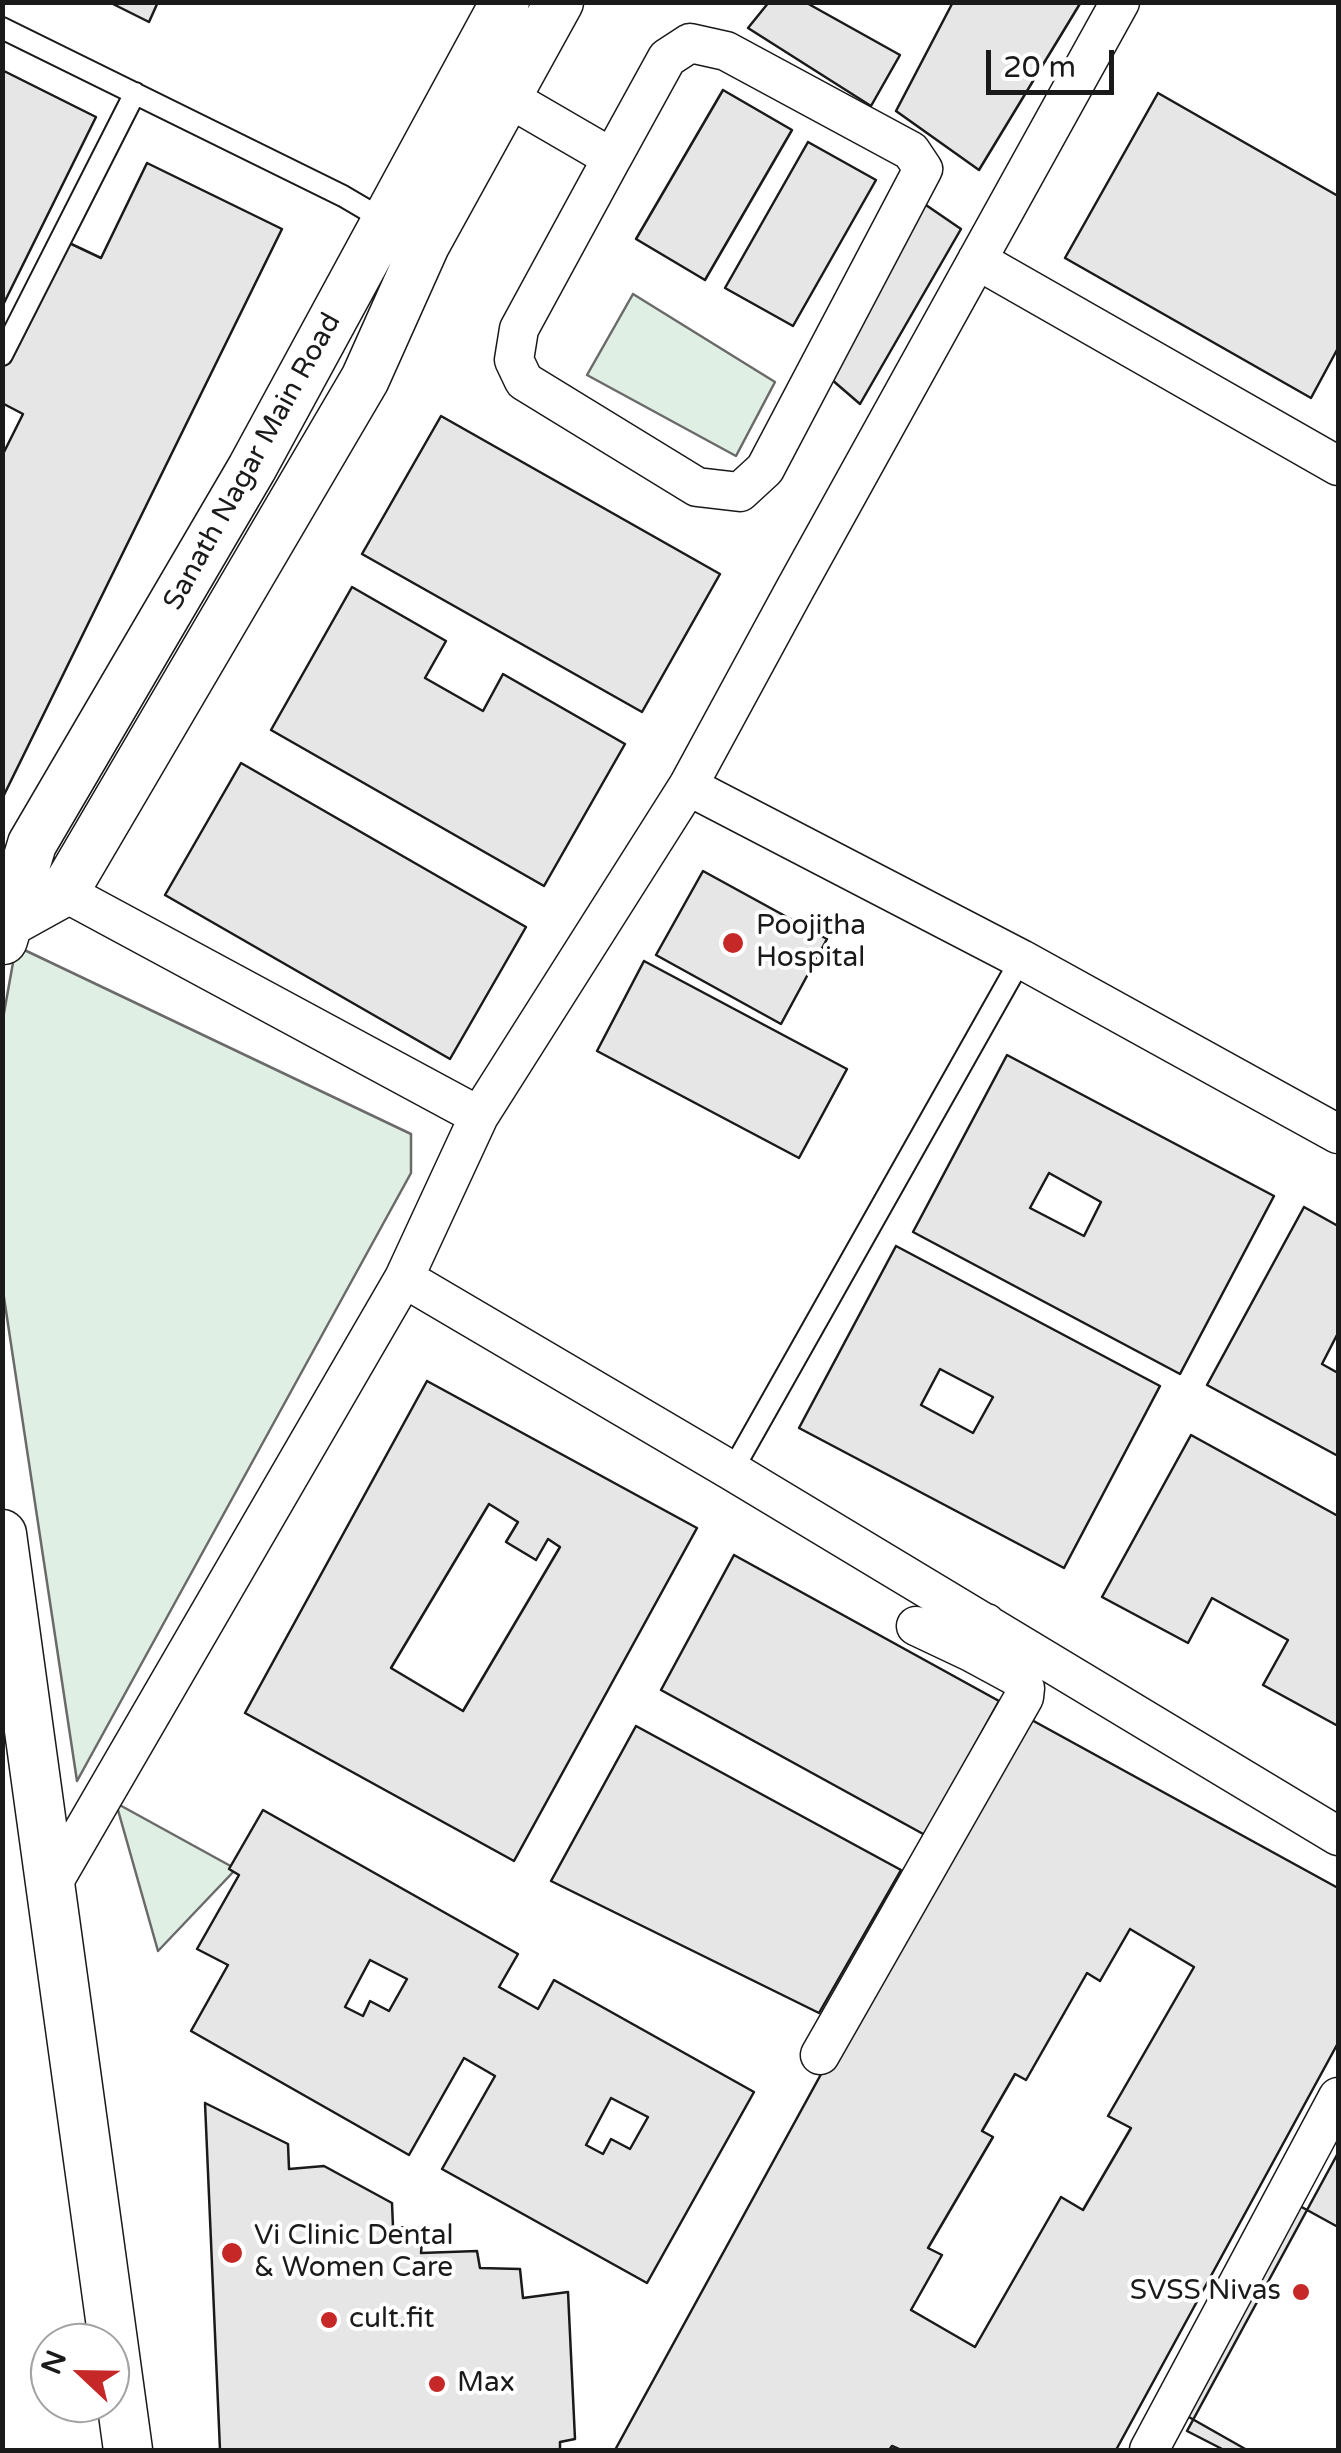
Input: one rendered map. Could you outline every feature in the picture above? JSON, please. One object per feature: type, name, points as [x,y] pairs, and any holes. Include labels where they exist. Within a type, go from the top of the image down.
[{"type":"street","name":"Sanath Nagar Main Road","points":[[5,933],[32,844],[252,468],[406,233],[505,2]]},
{"type":"street","points":[[5,933],[64,892],[364,379],[406,233],[507,97],[558,2]]},
{"type":"street","points":[[50,1888],[404,1278],[479,1116],[688,786],[1120,2]]},
{"type":"street","points":[[690,44],[726,51],[912,151],[923,169],[765,469],[740,492],[698,487],[524,381],[514,360],[519,328],[612,158],[666,58],[690,44]]},
{"type":"street","points":[[507,97],[612,158]]},
{"type":"street","points":[[977,260],[1338,466]]},
{"type":"street","points":[[688,786],[1021,959],[1338,1134]]},
{"type":"street","points":[[64,892],[479,1116]]},
{"type":"street","points":[[404,1278],[732,1471],[1020,1678],[1024,1697],[820,2055]]},
{"type":"street","points":[[2,1534],[128,2450]]},
{"type":"street","points":[[954,1629],[1338,1836]]},
{"type":"street","points":[[1150,2450],[1338,2097]]},
{"type":"lane","points":[[2,28],[344,196],[406,233]]},
{"type":"lane","points":[[2,355],[135,93]]},
{"type":"lane","points":[[732,1471],[1021,959]]},
{"type":"green space","points":[[633,294],[775,382],[736,456],[587,375]]},
{"type":"green space","points":[[16,946],[411,1134],[411,1173],[77,1781],[3,1291],[2,1024]]},
{"type":"green space","points":[[116,1803],[236,1869],[158,1951]]},
{"type":"building","points":[[109,2],[158,2],[149,22]]},
{"type":"building","points":[[769,2],[805,2],[900,55],[871,106],[748,28]]},
{"type":"building","points":[[953,2],[1081,2],[979,170],[896,111]]},
{"type":"building","points":[[2,70],[96,117],[2,307]]},
{"type":"building","points":[[723,90],[792,130],[705,280],[636,239]]},
{"type":"building","points":[[1158,93],[1338,196],[1338,348],[1311,398],[1065,258]]},
{"type":"building","points":[[808,142],[876,180],[793,326],[725,288]]},
{"type":"building","points":[[147,163],[282,229],[2,799],[2,456],[23,414],[2,403],[2,368],[65,241],[101,258]]},
{"type":"building","points":[[923,203],[961,229],[860,404],[831,379]]},
{"type":"building","points":[[441,416],[720,574],[642,712],[362,554]]},
{"type":"building","points":[[352,587],[446,641],[425,678],[483,711],[503,674],[625,744],[544,886],[271,730]]},
{"type":"building","points":[[241,763],[526,927],[450,1059],[165,895]]},
{"type":"building","points":[[703,871],[827,939],[781,1024],[656,955]]},
{"type":"building","points":[[644,961],[847,1069],[799,1158],[597,1051]]},
{"type":"building","points":[[1007,1055],[1274,1196],[1180,1374],[913,1232]],"holes":[[[1049,1173],[1101,1202],[1084,1236],[1030,1208]]]},
{"type":"building","points":[[1304,1207],[1338,1226],[1338,1333],[1322,1364],[1338,1373],[1338,1456],[1207,1385]]},
{"type":"building","points":[[896,1246],[1160,1386],[1064,1568],[799,1428]],"holes":[[[940,1369],[993,1397],[973,1433],[921,1405]]]},
{"type":"building","points":[[427,1381],[697,1528],[514,1861],[245,1713]],"holes":[[[489,1504],[518,1522],[506,1542],[536,1560],[548,1539],[560,1547],[463,1711],[391,1668]]]},
{"type":"building","points":[[1191,1435],[1338,1516],[1338,1726],[1263,1685],[1288,1640],[1212,1598],[1188,1643],[1102,1597]]},
{"type":"building","points":[[734,1555],[999,1701],[925,1835],[661,1690]]},
{"type":"building","points":[[1019,1713],[1338,1888],[1338,2043],[1116,2450],[901,2450],[892,2446],[889,2450],[615,2450]],"holes":[[[1130,1929],[1194,1967],[1108,2116],[1131,2128],[1083,2210],[1061,2197],[975,2347],[911,2310],[942,2255],[928,2248],[993,2137],[982,2131],[1015,2074],[1026,2080],[1087,1973],[1100,1981]]]},
{"type":"building","points":[[636,1726],[901,1870],[819,2013],[551,1881]]},
{"type":"building","points":[[263,1810],[518,1954],[499,1987],[538,2009],[554,1980],[754,2092],[647,2283],[442,2169],[495,2076],[464,2058],[409,2155],[191,2031],[228,1965],[197,1949],[239,1875],[229,1869]],"holes":[[[370,1960],[407,1979],[389,2011],[370,2001],[363,2016],[345,2007]],[[611,2098],[648,2117],[630,2149],[611,2139],[603,2154],[586,2145]]]},
{"type":"building","points":[[205,2103],[288,2144],[289,2169],[324,2166],[392,2203],[393,2227],[423,2228],[421,2253],[477,2251],[480,2268],[520,2269],[523,2298],[568,2292],[575,2439],[560,2442],[560,2450],[220,2450]]},
{"type":"building","name":"SVSS Nivas","points":[[1338,2153],[1338,2450],[1224,2450],[1187,2431]]},
{"type":"building","name":"SVSS Nivas","points":[[1298,2205],[1338,2227],[1338,2450],[1247,2450],[1180,2412]]},
{"type":"place","name":"Poojitha Hospital","points":[[733,943]]},
{"type":"place","name":"Vi Clinic Dental & Women Care","points":[[232,2253]]},
{"type":"place","name":"SVSS Nivas","points":[[1301,2292]]},
{"type":"place","name":"cult.fit","points":[[329,2320]]},
{"type":"place","name":"Max","points":[[437,2384]]}]
